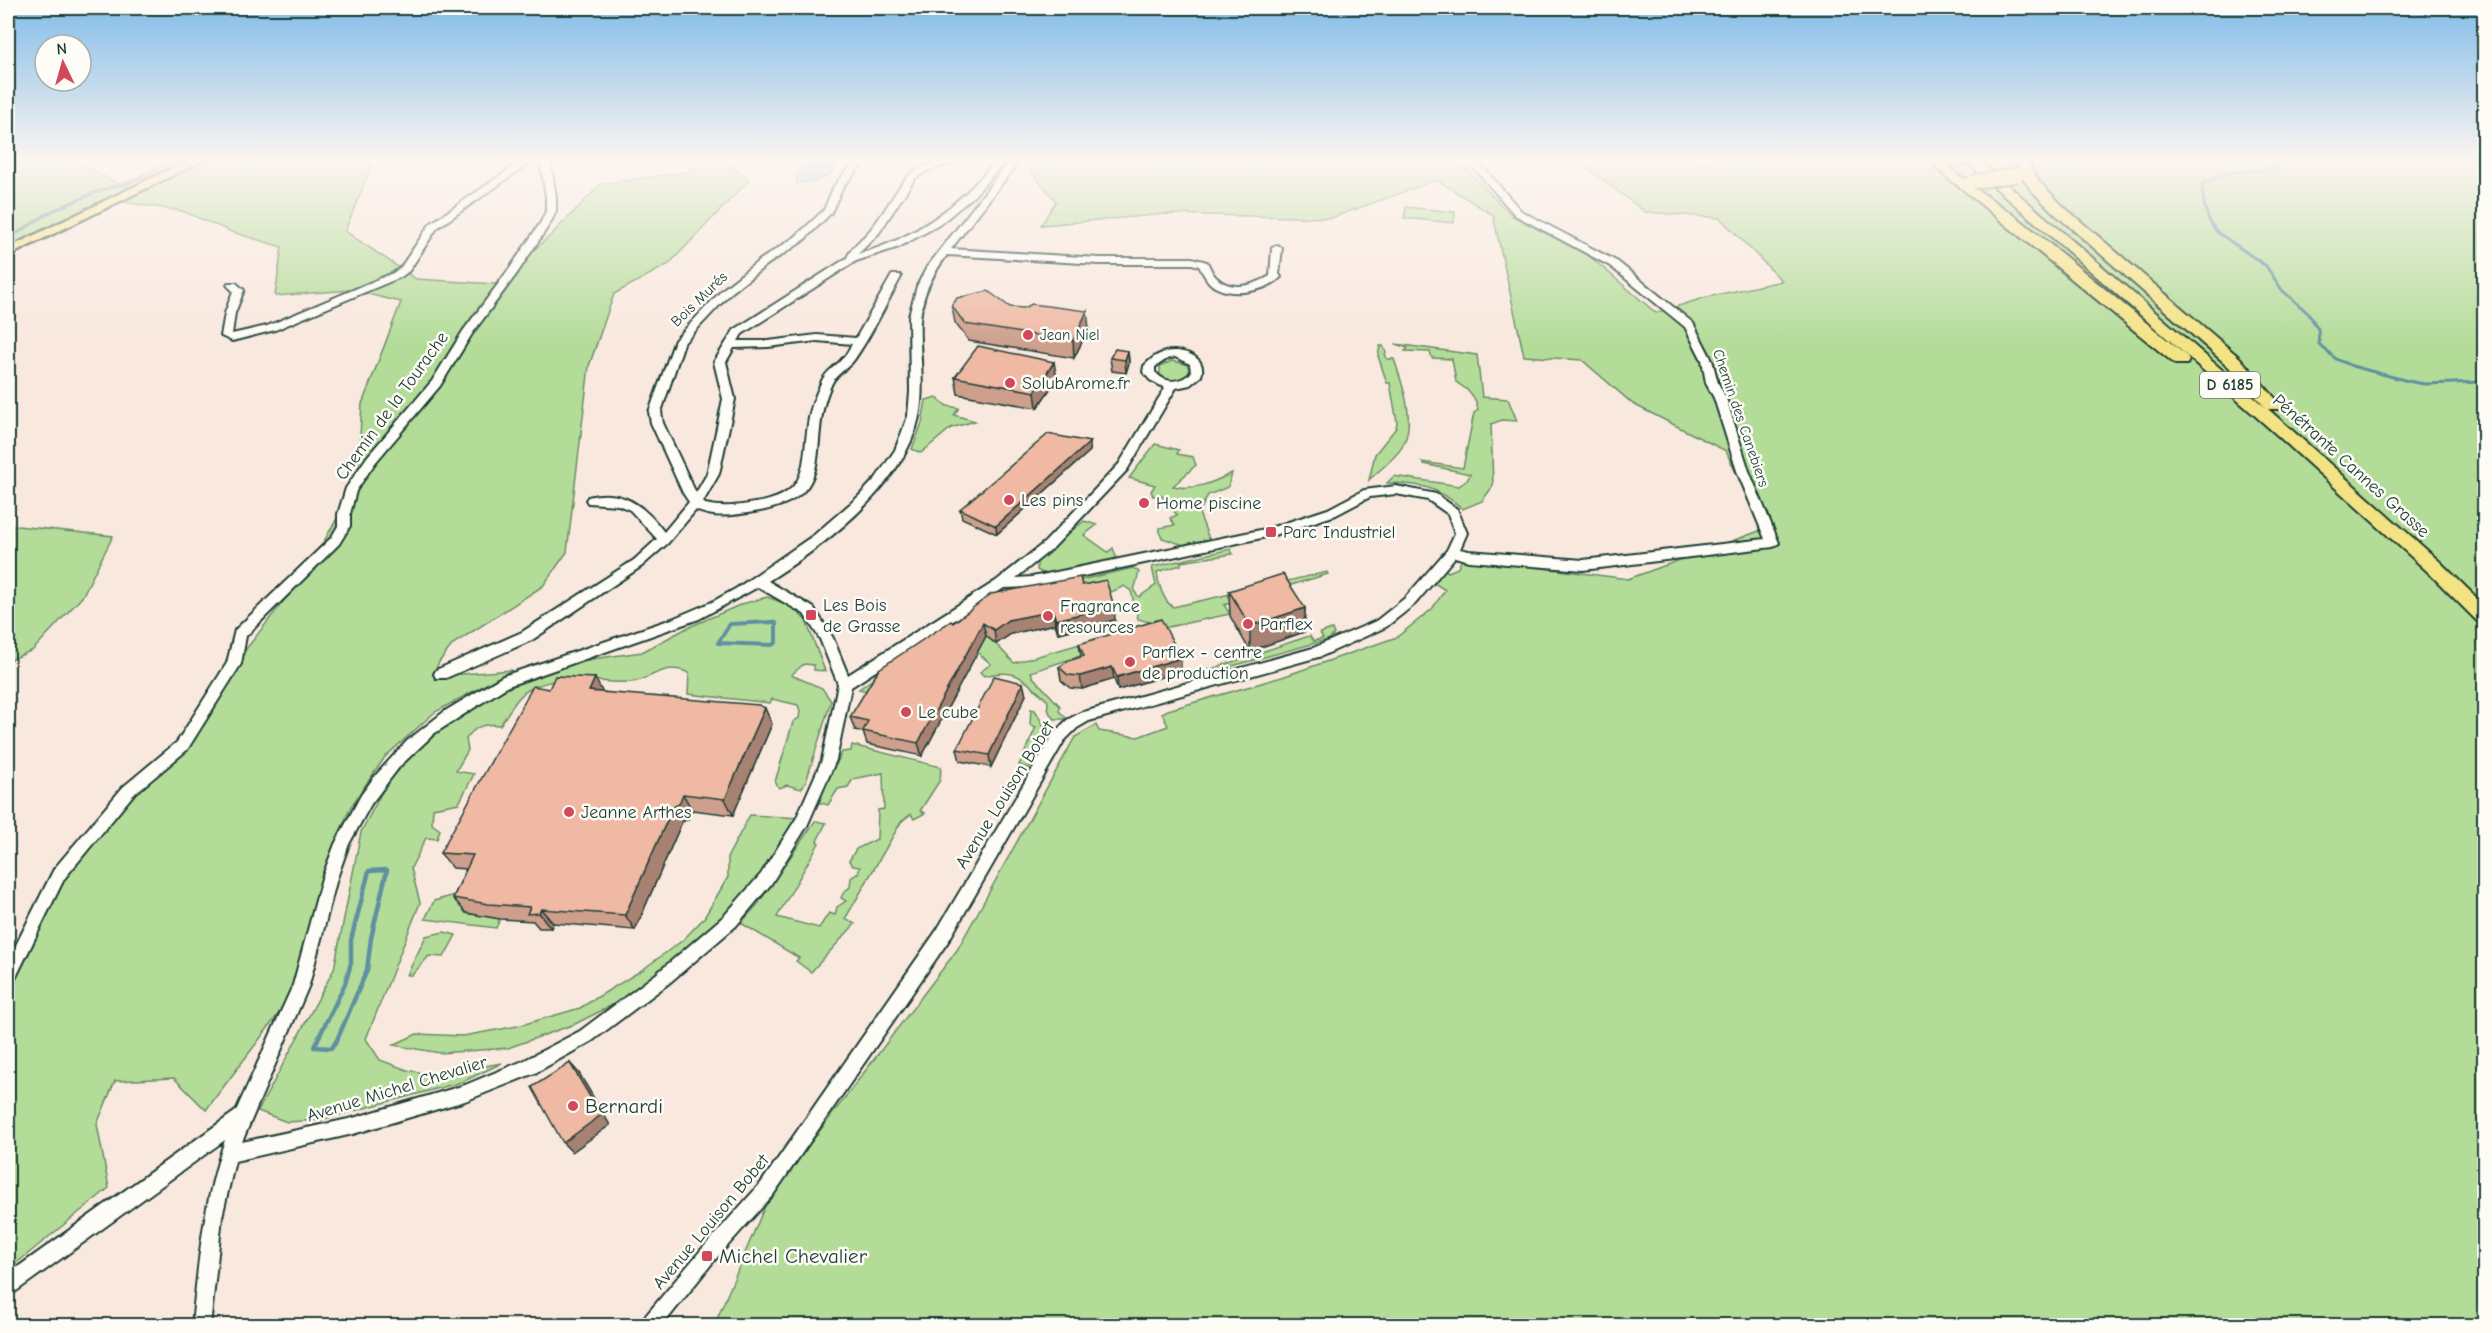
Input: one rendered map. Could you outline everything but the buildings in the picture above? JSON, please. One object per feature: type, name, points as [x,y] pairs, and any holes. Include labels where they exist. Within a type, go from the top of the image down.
[{"type":"highway","points":[[2014,222],[2264,428],[2349,489]]},
{"type":"highway","name":"Pénétrante Cannes Grasse","points":[[2042,222],[2349,489],[2484,616]]},
{"type":"highway","name":"Pénétrante Cannes Grasse","points":[[2057,222],[2273,405],[2484,598]]},
{"type":"highway","points":[[2073,222],[2234,362],[2273,405]]},
{"type":"main road","points":[[8,252],[70,222]]},
{"type":"street","points":[[232,285],[239,290],[226,327],[226,336],[232,338],[271,328],[355,294],[405,269],[433,226],[439,222]]},
{"type":"street","name":"Chemin de la Tourache","points":[[8,976],[59,874],[128,791],[182,746],[234,664],[240,634],[335,541],[344,526],[350,491],[371,460],[436,383],[467,333],[538,237],[545,222]]},
{"type":"street","name":"Bois Murés","points":[[694,501],[657,423],[656,412],[679,342],[727,291],[764,262],[799,239],[816,222]]},
{"type":"street","points":[[852,259],[853,254],[881,222]]},
{"type":"street","points":[[441,674],[527,636],[638,563],[664,540],[694,501],[703,493],[713,474],[729,399],[720,362],[738,332],[852,259],[917,236],[937,222]]},
{"type":"street","points":[[201,1326],[210,1238],[228,1154],[301,985],[341,846],[368,793],[399,755],[442,718],[507,680],[696,615],[758,581],[856,506],[882,478],[900,451],[912,424],[916,393],[912,318],[915,302],[931,269],[967,222]]},
{"type":"street","name":"Chemin des Canebiers","points":[[1452,552],[1469,556],[1583,565],[1773,543],[1743,471],[1720,398],[1712,383],[1707,360],[1689,325],[1614,264],[1535,222]]},
{"type":"street","points":[[944,252],[1099,261],[1192,261],[1203,264],[1214,281],[1223,286],[1254,289],[1266,285],[1276,277],[1274,274],[1277,248]]},
{"type":"street","points":[[694,501],[701,508],[712,511],[744,510],[783,500],[800,490],[813,456],[815,417],[827,381],[849,358],[896,277]]},
{"type":"street","points":[[729,345],[817,338],[858,341]]},
{"type":"street","points":[[758,581],[809,610],[826,638],[845,684],[1001,584],[1049,545],[1123,467],[1172,385]]},
{"type":"street","name":"Avenue Louison Bobet","points":[[650,1326],[707,1256],[767,1189],[943,935],[1059,737],[1072,724],[1086,717],[1317,652],[1381,624],[1410,601],[1452,552],[1461,533],[1453,512],[1432,497],[1396,490],[1368,493],[1332,512],[1271,532],[1032,582],[1001,584]]},
{"type":"street","points":[[592,500],[614,499],[629,502],[637,508],[664,540]]},
{"type":"street","name":"Avenue Michel Chevalier","points":[[228,1154],[353,1126],[465,1093],[529,1067],[586,1036],[662,979],[730,921],[766,879],[802,822],[829,760],[845,684]]},
{"type":"street","points":[[8,1285],[244,1116]]},
{"type":"green space","points":[[8,222],[70,222],[8,250]]},
{"type":"green space","points":[[209,222],[349,222],[345,231],[416,279],[495,284],[564,222],[709,222],[669,264],[614,294],[589,366],[567,552],[543,586],[453,644],[435,671],[450,675],[512,670],[435,712],[385,757],[351,806],[331,853],[297,974],[283,1008],[206,1110],[174,1078],[115,1081],[97,1124],[109,1188],[8,1270],[8,990],[13,971],[54,889],[79,851],[146,782],[235,670],[243,653],[307,571],[357,483],[362,404],[401,302],[351,290],[275,296],[282,247],[232,232]]},
{"type":"green space","points":[[1043,222],[1073,222],[1041,225]]},
{"type":"green space","points":[[1495,222],[1524,222],[1588,255],[1656,313],[1707,297],[1782,281],[1724,222],[2484,222],[2484,1325],[714,1326],[768,1199],[957,950],[1075,737],[1096,725],[1099,731],[1138,737],[1168,726],[1162,713],[1168,710],[1282,677],[1397,637],[1432,609],[1445,590],[1431,581],[1441,565],[1448,572],[1458,568],[1462,559],[1480,560],[1628,579],[1762,530],[1726,451],[1633,404],[1582,360],[1524,356]]},
{"type":"green space","points":[[1395,344],[1477,355],[1482,397],[1508,399],[1517,421],[1502,420],[1491,424],[1493,486],[1482,501],[1463,509],[1445,495],[1428,488],[1387,483],[1394,476],[1459,486],[1468,479],[1470,474],[1422,462],[1463,468],[1474,413],[1478,410],[1471,393],[1456,382],[1452,359],[1432,358],[1430,352],[1405,351],[1408,348]]},
{"type":"green space","points":[[1380,346],[1383,346],[1387,359],[1394,359],[1407,403],[1408,426],[1402,447],[1369,480],[1375,454],[1396,428],[1397,422],[1390,383],[1387,383],[1378,356]]},
{"type":"green space","points":[[1172,361],[1186,364],[1190,369],[1188,375],[1174,380],[1160,375],[1160,366]]},
{"type":"green space","points":[[936,397],[947,406],[959,408],[954,415],[975,421],[951,428],[921,453],[912,449],[922,423],[926,400]]},
{"type":"green space","points":[[1155,444],[1179,450],[1177,454],[1193,457],[1196,465],[1173,486],[1203,485],[1232,473],[1228,487],[1208,495],[1199,513],[1209,539],[1184,545],[1162,538],[1159,528],[1175,525],[1170,518],[1177,515],[1160,494],[1153,496],[1151,491],[1155,485],[1129,478]]},
{"type":"green space","points":[[1084,521],[1097,525],[1084,535],[1108,552],[1113,548],[1117,560],[1048,576],[1037,570],[1037,559]]},
{"type":"green space","points":[[8,525],[113,536],[82,597],[33,650],[8,661]]},
{"type":"green space","points":[[1230,549],[1233,554],[1181,562],[1181,565],[1157,572],[1164,596],[1173,607],[1327,572],[1328,574],[1224,605],[1230,614],[1168,627],[1031,672],[1060,706],[1059,711],[1067,719],[1054,719],[1049,711],[1048,701],[1020,677],[1005,673],[984,676],[980,672],[991,664],[978,653],[877,694],[859,689],[980,603],[1133,568],[1139,572],[1134,591],[1139,597],[1156,585],[1152,567]],"holes":[[[1124,586],[1131,591],[1138,619],[1153,623],[1014,663],[996,644],[972,625],[1107,594]]]},
{"type":"green space","points":[[767,597],[792,606],[806,621],[825,671],[814,670],[814,665],[804,664],[791,675],[822,688],[831,701],[806,782],[801,789],[787,785],[779,788],[775,782],[793,722],[799,718],[798,705],[772,699],[770,703],[688,694],[689,673],[672,669],[639,681],[567,680],[554,681],[530,689],[517,700],[500,725],[481,726],[466,739],[468,750],[456,771],[474,774],[459,803],[433,808],[432,824],[440,830],[437,839],[426,838],[411,868],[420,903],[366,1039],[380,1060],[407,1070],[435,1075],[502,1063],[462,1082],[320,1120],[287,1122],[258,1111],[334,969],[361,832],[385,786],[419,746],[461,712],[558,666],[642,652],[687,628],[742,604]]},
{"type":"green space","points":[[1332,629],[1334,634],[1330,639],[1207,673],[1205,671],[1306,637],[1310,636],[1314,641],[1323,638],[1320,633]]},
{"type":"green space","points":[[1031,709],[1035,710],[1041,719],[1045,734],[1042,745],[1029,768],[1019,765],[1036,727],[1030,725]]},
{"type":"green space","points":[[852,745],[941,767],[940,780],[920,811],[925,813],[914,819],[911,814],[901,822],[845,919],[855,924],[811,972],[796,961],[799,958],[741,923],[758,904],[815,821],[826,823],[817,841],[819,843],[777,917],[819,928],[829,913],[835,915],[837,907],[846,901],[841,898],[850,887],[851,878],[858,873],[860,867],[853,866],[849,861],[856,849],[877,839],[878,810],[884,809],[883,773],[853,779],[848,787],[838,789],[828,805],[817,802],[828,768],[836,765],[842,752],[851,751]]},
{"type":"green space","points":[[750,815],[799,818],[763,876],[716,926],[638,992],[575,1024],[508,1048],[440,1053],[393,1045],[417,1034],[463,1036],[518,1026],[580,1008],[642,970],[683,940],[704,918],[728,877],[728,856]]},
{"type":"green space","points":[[475,889],[466,913],[500,919],[496,928],[425,919],[434,901]]},
{"type":"green space","points":[[444,932],[456,935],[444,957],[429,956],[412,975],[407,975],[426,936]]},
{"type":"waterway","points":[[8,239],[34,222]]},
{"type":"waterway","points":[[2211,222],[2217,232],[2266,266],[2282,290],[2309,314],[2318,329],[2319,344],[2336,359],[2352,366],[2424,384],[2484,382]]},
{"type":"waterway","points":[[773,622],[776,623],[776,643],[772,645],[718,643],[730,624],[773,622]]},
{"type":"waterway","points":[[387,870],[371,938],[367,970],[337,1040],[331,1048],[314,1047],[345,984],[351,963],[351,940],[369,871],[387,870]]},
{"type":"place","name":"Jean Niel","points":[[1028,335]]},
{"type":"place","name":"SolubArome.fr","points":[[1010,383]]},
{"type":"place","name":"Les pins","points":[[1009,500]]},
{"type":"place","name":"Home piscine","points":[[1144,503]]},
{"type":"place","name":"Parc Industriel","points":[[1271,532]]},
{"type":"place","name":"Les Bois de Grasse","points":[[811,615]]},
{"type":"place","name":"Fragrance resources","points":[[1048,616]]},
{"type":"place","name":"Parflex","points":[[1248,624]]},
{"type":"place","name":"Parflex - centre de production","points":[[1130,662]]},
{"type":"place","name":"Le cube","points":[[906,712]]},
{"type":"place","name":"Jeanne Arthes","points":[[569,812]]},
{"type":"place","name":"Bernardi","points":[[573,1106]]},
{"type":"place","name":"Michel Chevalier","points":[[707,1256]]}]
